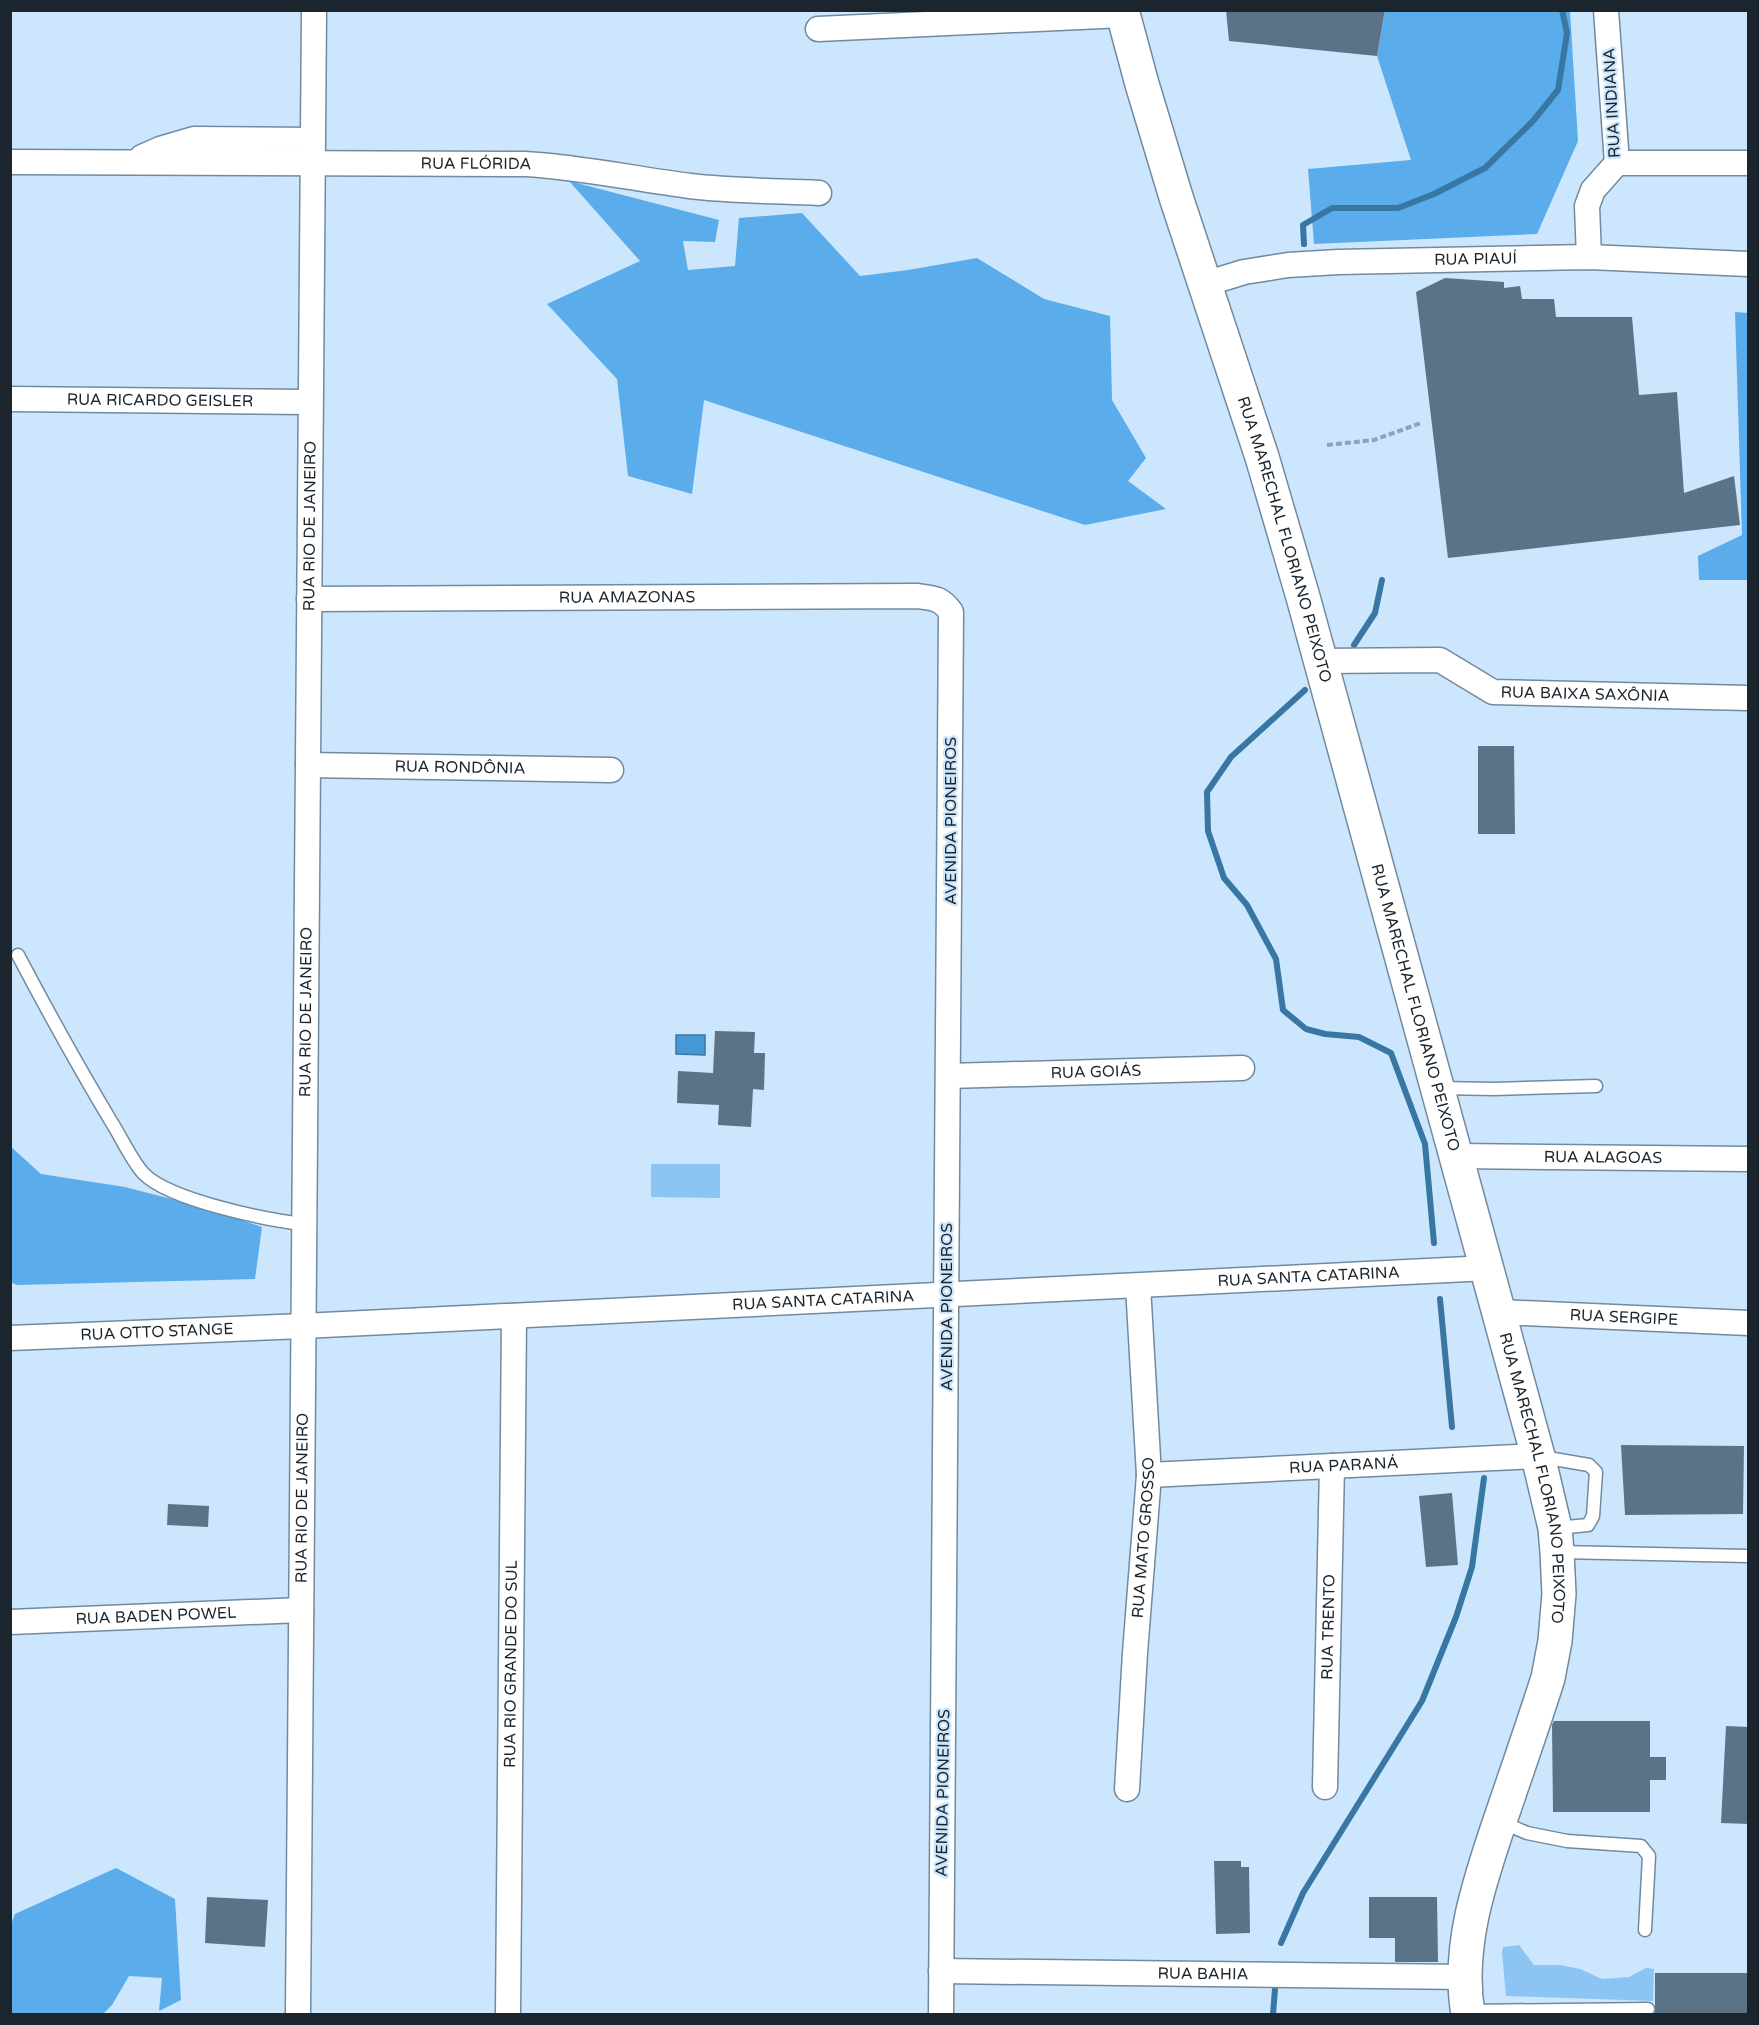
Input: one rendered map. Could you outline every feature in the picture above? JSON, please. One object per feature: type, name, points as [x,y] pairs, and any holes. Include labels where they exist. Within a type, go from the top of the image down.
[{"type":"main road","name":"RUA MARECHAL FLORIANO PEIXOTO","points":[[1123,13],[1145,94],[1262,457],[1321,661],[1500,1312],[1538,1456],[1556,1540],[1559,1594],[1555,1641],[1548,1678],[1475,1901],[1467,1945],[1468,2013]]},
{"type":"street","name":"RUA RIO DE JANEIRO","points":[[298,2014],[314,10]]},
{"type":"street","name":"RUA INDIANA","points":[[1588,257],[1587,206],[1593,190],[1617,163],[1606,10]]},
{"type":"street","points":[[818,29],[1123,13]]},
{"type":"street","name":"RUA FLÓRIDA","points":[[10,162],[131,162],[312,152],[550,166],[691,186],[819,193]]},
{"type":"street","points":[[1617,163],[1749,163]]},
{"type":"street","name":"RUA PIAUÍ","points":[[1205,284],[1244,272],[1288,265],[1338,262],[1588,257],[1749,264]]},
{"type":"street","name":"RUA RICARDO GEISLER","points":[[10,399],[310,402]]},
{"type":"street","name":"RUA AMAZONAS","points":[[309,599],[917,596],[944,602]]},
{"type":"street","name":"AVENIDA PIONEIROS","points":[[941,2014],[953,624],[951,612],[944,602]]},
{"type":"street","name":"RUA BAIXA SAXÔNIA","points":[[1321,661],[1440,660],[1493,692],[1749,698]]},
{"type":"street","name":"RUA RONDÔNIA","points":[[308,765],[611,770]]},
{"type":"street","name":"RUA GOIÁS","points":[[949,1076],[1242,1068]]},
{"type":"street","name":"RUA ALAGOAS","points":[[1457,1156],[1749,1159]]},
{"type":"street","name":"RUA SANTA CATARINA","points":[[303,1326],[1488,1268]]},
{"type":"street","name":"RUA MATO GROSSO","points":[[1127,1790],[1134,1663],[1149,1475],[1138,1286]]},
{"type":"street","name":"RUA SERGIPE","points":[[1500,1312],[1749,1323]]},
{"type":"street","name":"RUA RIO GRANDE DO SUL","points":[[508,2014],[514,1316]]},
{"type":"street","name":"RUA OTTO STANGE","points":[[10,1338],[303,1326]]},
{"type":"street","name":"RUA PARANÁ","points":[[1149,1475],[1538,1456]]},
{"type":"street","name":"RUA TRENTO","points":[[1325,1787],[1332,1466]]},
{"type":"street","name":"RUA BADEN POWEL","points":[[10,1622],[301,1610]]},
{"type":"street","name":"RUA BAHIA","points":[[942,1971],[1466,1977]]},
{"type":"lane","points":[[18,955],[86,1080],[144,1174],[172,1193],[204,1203],[304,1224]]},
{"type":"lane","points":[[1439,1088],[1596,1086]]},
{"type":"lane","points":[[1538,1456],[1589,1465],[1596,1472],[1591,1522],[1556,1540]]},
{"type":"lane","points":[[1556,1540],[1749,1556]]},
{"type":"lane","points":[[1500,1822],[1527,1833],[1567,1841],[1641,1846],[1649,1856],[1645,1930]]},
{"type":"lane","points":[[1468,2013],[1648,2009]]},
{"type":"path","points":[[1327,445],[1374,440],[1421,423]]},
{"type":"shaded area","points":[[1385,11],[1570,11],[1578,141],[1537,234],[1314,244],[1308,169],[1411,160],[1377,56]]},
{"type":"shaded area","points":[[569,181],[719,220],[715,242],[683,241],[688,270],[735,266],[739,218],[802,213],[860,276],[977,258],[1044,299],[1110,316],[1112,400],[1146,458],[1128,481],[1166,509],[1085,525],[704,400],[692,494],[628,476],[617,379],[547,304],[640,261]]},
{"type":"shaded area","points":[[1735,312],[1748,313],[1748,580],[1699,580],[1698,556],[1742,535]]},
{"type":"shaded area","points":[[676,1035],[705,1035],[705,1055],[676,1054]]},
{"type":"shaded area","points":[[10,1146],[41,1174],[125,1187],[202,1207],[262,1227],[255,1279],[17,1285],[10,1282]]},
{"type":"shaded area","points":[[651,1164],[720,1164],[720,1198],[651,1197]]},
{"type":"shaded area","points":[[116,1868],[175,1899],[181,2000],[159,2011],[162,1978],[129,1976],[112,2005],[103,2014],[11,2014],[10,1927],[15,1914]]},
{"type":"shaded area","points":[[1519,1945],[1534,1965],[1560,1965],[1580,1969],[1602,1979],[1629,1977],[1646,1968],[1654,1969],[1653,2001],[1506,1996],[1503,1947]]},
{"type":"building","points":[[1226,10],[1385,10],[1377,56],[1229,41]]},
{"type":"building","points":[[1445,278],[1504,282],[1504,288],[1520,286],[1522,299],[1554,299],[1556,317],[1632,317],[1639,395],[1677,392],[1684,493],[1734,476],[1740,525],[1448,558],[1416,292]]},
{"type":"building","points":[[1478,746],[1514,746],[1515,834],[1478,834]]},
{"type":"building","points":[[715,1031],[755,1032],[754,1053],[765,1053],[764,1090],[753,1089],[751,1127],[718,1125],[719,1105],[677,1103],[678,1071],[713,1073]]},
{"type":"building","points":[[1621,1445],[1744,1446],[1743,1514],[1625,1515]]},
{"type":"building","points":[[1452,1493],[1458,1565],[1426,1567],[1419,1496]]},
{"type":"building","points":[[168,1504],[209,1506],[208,1527],[167,1525]]},
{"type":"building","points":[[1554,1721],[1650,1721],[1650,1757],[1666,1757],[1666,1780],[1650,1780],[1650,1812],[1553,1812],[1552,1725]]},
{"type":"building","points":[[1726,1726],[1749,1727],[1749,1824],[1721,1823]]},
{"type":"building","points":[[1214,1861],[1241,1861],[1241,1867],[1249,1867],[1250,1933],[1216,1934]]},
{"type":"building","points":[[207,1897],[268,1900],[265,1947],[205,1943]]},
{"type":"building","points":[[1369,1897],[1437,1897],[1438,1962],[1395,1962],[1395,1938],[1369,1938]]},
{"type":"building","points":[[1655,1973],[1749,1973],[1749,2014],[1655,2014]]},
{"type":"waterway","points":[[1304,244],[1303,225],[1332,208],[1398,208],[1434,194],[1485,168],[1533,121],[1558,90],[1567,33],[1562,10]]},
{"type":"waterway","points":[[1354,645],[1375,613],[1382,580]]},
{"type":"waterway","points":[[1305,690],[1231,757],[1207,792],[1208,831],[1224,878],[1247,905],[1276,959],[1283,1010],[1306,1029],[1325,1034],[1359,1037],[1391,1053],[1425,1144],[1434,1243]]},
{"type":"waterway","points":[[1440,1299],[1452,1427]]},
{"type":"waterway","points":[[1281,1943],[1303,1893],[1422,1701],[1456,1617],[1472,1567],[1484,1478]]},
{"type":"waterway","points":[[1273,2014],[1275,1989]]}]
